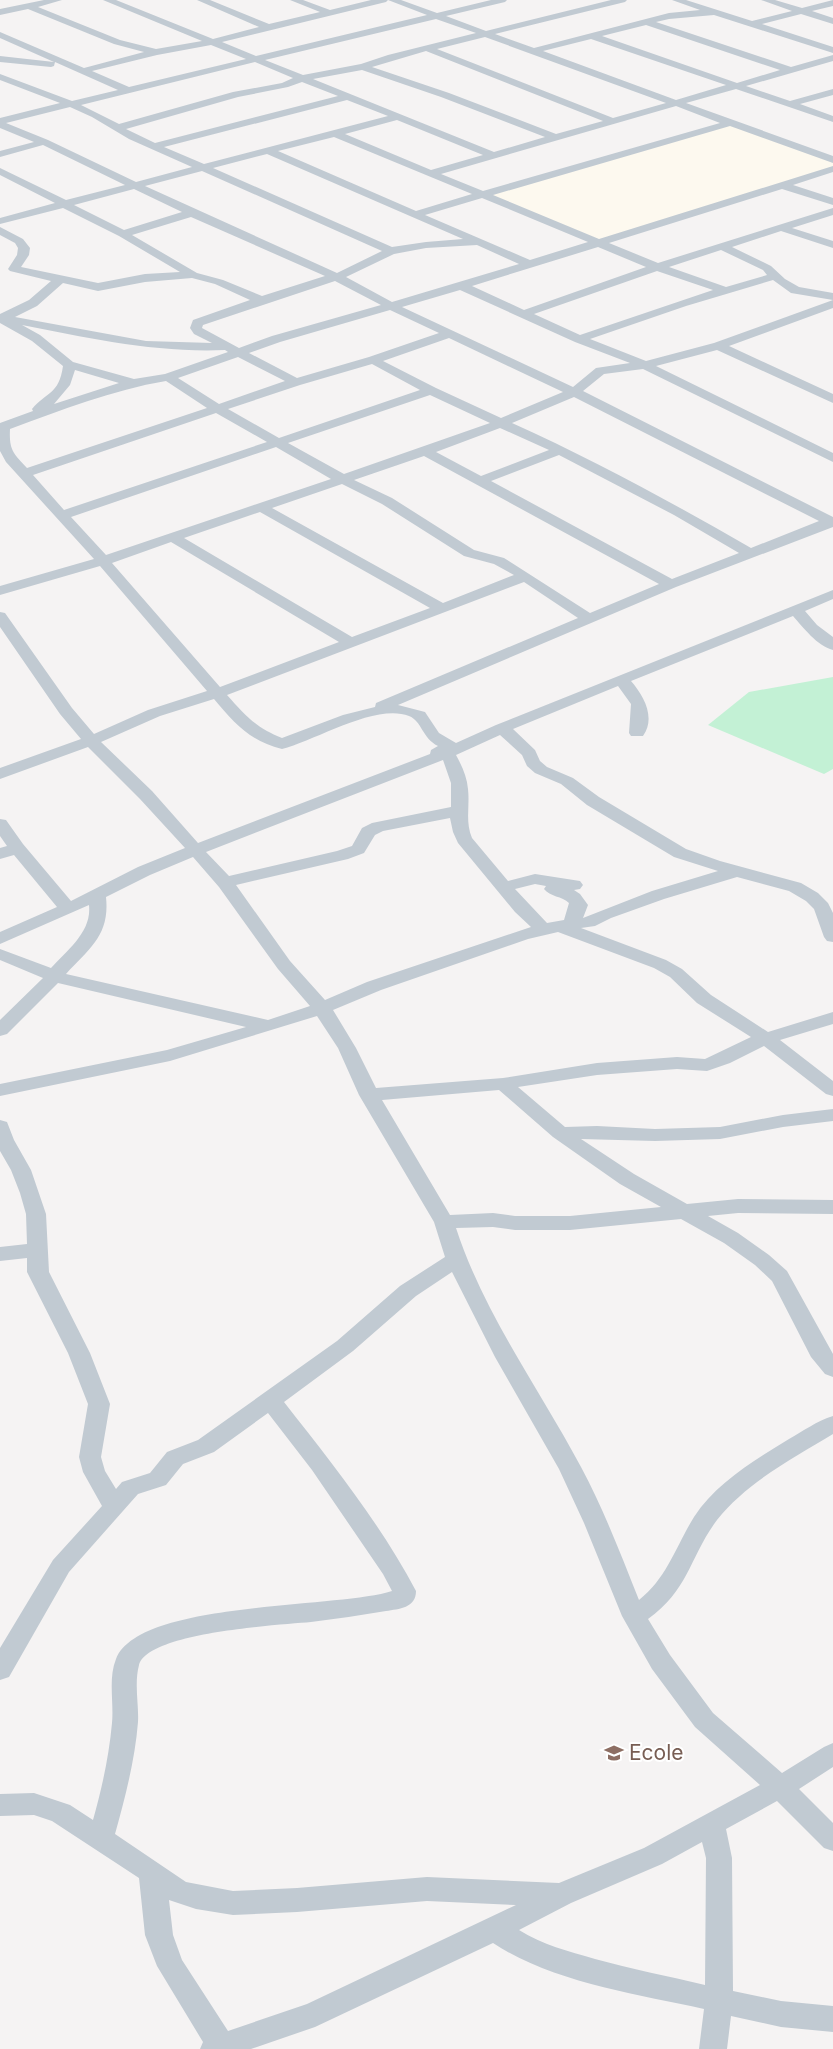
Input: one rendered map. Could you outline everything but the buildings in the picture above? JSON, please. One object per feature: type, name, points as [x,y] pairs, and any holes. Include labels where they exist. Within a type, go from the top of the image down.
[{"type":"street","points":[[0,12],[58,0]]},
{"type":"street","points":[[108,0],[256,59],[347,98],[493,155]]},
{"type":"street","points":[[202,0],[268,27]]},
{"type":"street","points":[[295,0],[328,12]]},
{"type":"street","points":[[345,9],[383,0]]},
{"type":"street","points":[[0,122],[502,0]]},
{"type":"street","points":[[117,128],[237,94],[285,85],[302,78],[363,67],[391,56],[622,0]]},
{"type":"street","points":[[677,0],[833,50]]},
{"type":"street","points":[[766,0],[833,21]]},
{"type":"street","points":[[127,90],[78,69],[1,36],[1,60],[78,69],[212,42],[328,12],[397,1],[833,160]]},
{"type":"street","points":[[752,24],[833,3]]},
{"type":"street","points":[[29,6],[117,42],[157,52]]},
{"type":"street","points":[[534,51],[676,15],[714,12]]},
{"type":"street","points":[[647,22],[790,70]]},
{"type":"street","points":[[592,36],[833,119]]},
{"type":"street","points":[[426,48],[614,121]]},
{"type":"street","points":[[431,173],[833,58]]},
{"type":"street","points":[[363,67],[445,95],[554,137]]},
{"type":"street","points":[[0,77],[71,104],[155,146],[391,251]]},
{"type":"street","points":[[791,104],[833,92]]},
{"type":"street","points":[[155,146],[347,98]]},
{"type":"street","points":[[20,132],[32,113]]},
{"type":"street","points":[[0,222],[396,117]]},
{"type":"street","points":[[0,122],[192,213],[337,277],[391,306],[574,392],[832,522]]},
{"type":"street","points":[[416,214],[730,123]]},
{"type":"street","points":[[334,133],[657,267],[724,290]]},
{"type":"street","points":[[0,154],[44,142]]},
{"type":"street","points":[[269,150],[529,264]]},
{"type":"street","points":[[2,427],[96,393],[133,383],[168,377],[276,339],[461,286],[833,169]]},
{"type":"street","points":[[0,171],[123,234],[193,275],[218,282],[260,300]]},
{"type":"street","points":[[782,185],[833,202]]},
{"type":"street","points":[[523,314],[657,267],[833,211]]},
{"type":"street","points":[[123,234],[192,213]]},
{"type":"street","points":[[782,228],[833,245]]},
{"type":"street","points":[[0,230],[19,241],[24,248],[23,255],[14,270]]},
{"type":"street","points":[[296,382],[198,331],[196,328],[197,323],[260,300],[337,277],[391,251],[426,245],[477,242]]},
{"type":"street","points":[[723,247],[767,268],[795,290],[833,297]]},
{"type":"street","points":[[0,273],[14,270],[98,287],[144,278],[193,275]]},
{"type":"street","points":[[579,339],[724,290],[775,276]]},
{"type":"street","points":[[1,317],[33,303],[59,280]]},
{"type":"street","points":[[461,286],[579,339],[645,365],[833,458]]},
{"type":"street","points":[[0,591],[103,561],[172,538],[502,423],[574,392],[600,372],[645,365],[718,346],[833,304]]},
{"type":"street","points":[[1,317],[151,345],[194,348],[228,346]]},
{"type":"street","points":[[1,317],[36,338],[69,365],[133,383]]},
{"type":"street","points":[[24,473],[296,382],[373,360],[451,333]]},
{"type":"street","points":[[718,346],[833,399]]},
{"type":"street","points":[[373,360],[432,391],[560,450],[679,512],[751,554]]},
{"type":"street","points":[[2,427],[44,405],[61,390],[69,376],[69,365]]},
{"type":"street","points":[[168,377],[218,409],[342,479],[387,501],[469,553],[498,561],[525,576],[589,619]]},
{"type":"street","points":[[62,515],[432,391]]},
{"type":"street","points":[[2,427],[3,445],[11,459],[103,561],[243,723],[260,735],[282,744],[357,716],[671,584],[832,522]]},
{"type":"street","points":[[425,450],[671,584]]},
{"type":"street","points":[[480,481],[560,450]]},
{"type":"street","points":[[261,507],[442,609]]},
{"type":"street","points":[[172,538],[349,642]]},
{"type":"street","points":[[0,774],[91,741],[154,713],[217,693],[525,576]]},
{"type":"street","points":[[0,939],[68,909],[144,870],[420,762],[448,753],[502,728],[833,594]]},
{"type":"street","points":[[796,610],[812,628],[833,644]]},
{"type":"street","points":[[0,616],[66,711],[91,741],[146,795],[225,883],[284,965],[322,1008],[347,1048],[369,1095],[444,1222],[456,1260],[506,1357],[570,1468],[596,1523],[634,1616],[661,1662],[704,1720],[780,1787],[833,1840]]},
{"type":"street","points":[[621,680],[633,693],[641,708],[637,733]]},
{"type":"street","points":[[357,716],[378,710],[407,709],[425,719],[434,737],[450,745],[420,762]]},
{"type":"street","points":[[502,728],[529,753],[533,763],[541,770],[567,781],[594,801],[680,853],[795,887],[812,896],[822,907],[833,937]]},
{"type":"street","points":[[448,753],[458,774],[460,793],[458,826],[464,839],[521,908],[558,926],[660,964],[676,972],[704,999],[764,1038],[833,1090]]},
{"type":"street","points":[[225,883],[255,874],[342,855],[358,849],[368,832],[378,827],[458,811]]},
{"type":"street","points":[[0,824],[17,848],[68,909]]},
{"type":"street","points":[[0,854],[17,848]]},
{"type":"street","points":[[0,1090],[170,1055],[269,1026],[322,1008],[374,986],[558,926],[589,922],[605,914],[658,895],[738,871]]},
{"type":"street","points":[[504,888],[534,879],[574,885]]},
{"type":"street","points":[[543,880],[551,888],[572,895],[576,898],[579,905],[558,926]]},
{"type":"street","points":[[0,1030],[54,976],[92,934],[99,913],[97,894]]},
{"type":"street","points":[[0,954],[54,976],[269,1026]]},
{"type":"street","points":[[369,1095],[502,1084],[551,1074],[596,1069],[677,1063],[707,1065],[764,1038],[799,1030],[833,1018]]},
{"type":"street","points":[[502,1084],[560,1133],[627,1179],[731,1238],[780,1276],[792,1296],[819,1352],[833,1369]]},
{"type":"street","points":[[560,1133],[597,1132],[654,1135],[720,1133],[783,1120],[833,1115]]},
{"type":"street","points":[[0,1126],[4,1140],[21,1170],[36,1214],[38,1272],[79,1353],[99,1404],[90,1457],[94,1472],[115,1507]]},
{"type":"street","points":[[444,1222],[493,1220],[514,1223],[570,1223],[738,1206],[833,1207]]},
{"type":"street","points":[[0,1254],[38,1250]]},
{"type":"street","points":[[0,1670],[61,1566],[130,1488],[158,1479],[175,1458],[206,1446],[345,1346],[408,1291],[456,1260]]},
{"type":"street","points":[[101,1838],[115,1787],[125,1722],[125,1669],[134,1649],[144,1642],[179,1630],[220,1622],[386,1602],[401,1599],[404,1596],[404,1591],[392,1568],[320,1464],[270,1400]]},
{"type":"street","points":[[634,1616],[661,1595],[680,1567],[691,1543],[710,1513],[738,1486],[833,1424]]},
{"type":"street","points":[[152,1872],[159,1936],[170,1966],[219,2048],[315,2014],[495,1930],[561,1895],[653,1856],[780,1787],[833,1754]]},
{"type":"street","points":[[0,1805],[34,1804],[61,1813],[152,1872],[177,1891],[196,1897],[233,1903],[297,1900],[427,1889],[561,1895]]},
{"type":"street","points":[[712,1825],[719,1858],[719,1999],[713,2049]]},
{"type":"street","points":[[495,1930],[524,1948],[547,1958],[628,1980],[781,2014],[833,2019]]},
{"type":"shaded area","points":[[736,123],[833,158],[833,171],[600,243],[483,197]]},
{"type":"green space","points":[[833,677],[833,769],[824,774],[708,725],[749,692]]},
{"type":"place","name":"Ecole","points":[[614,1753]]}]
